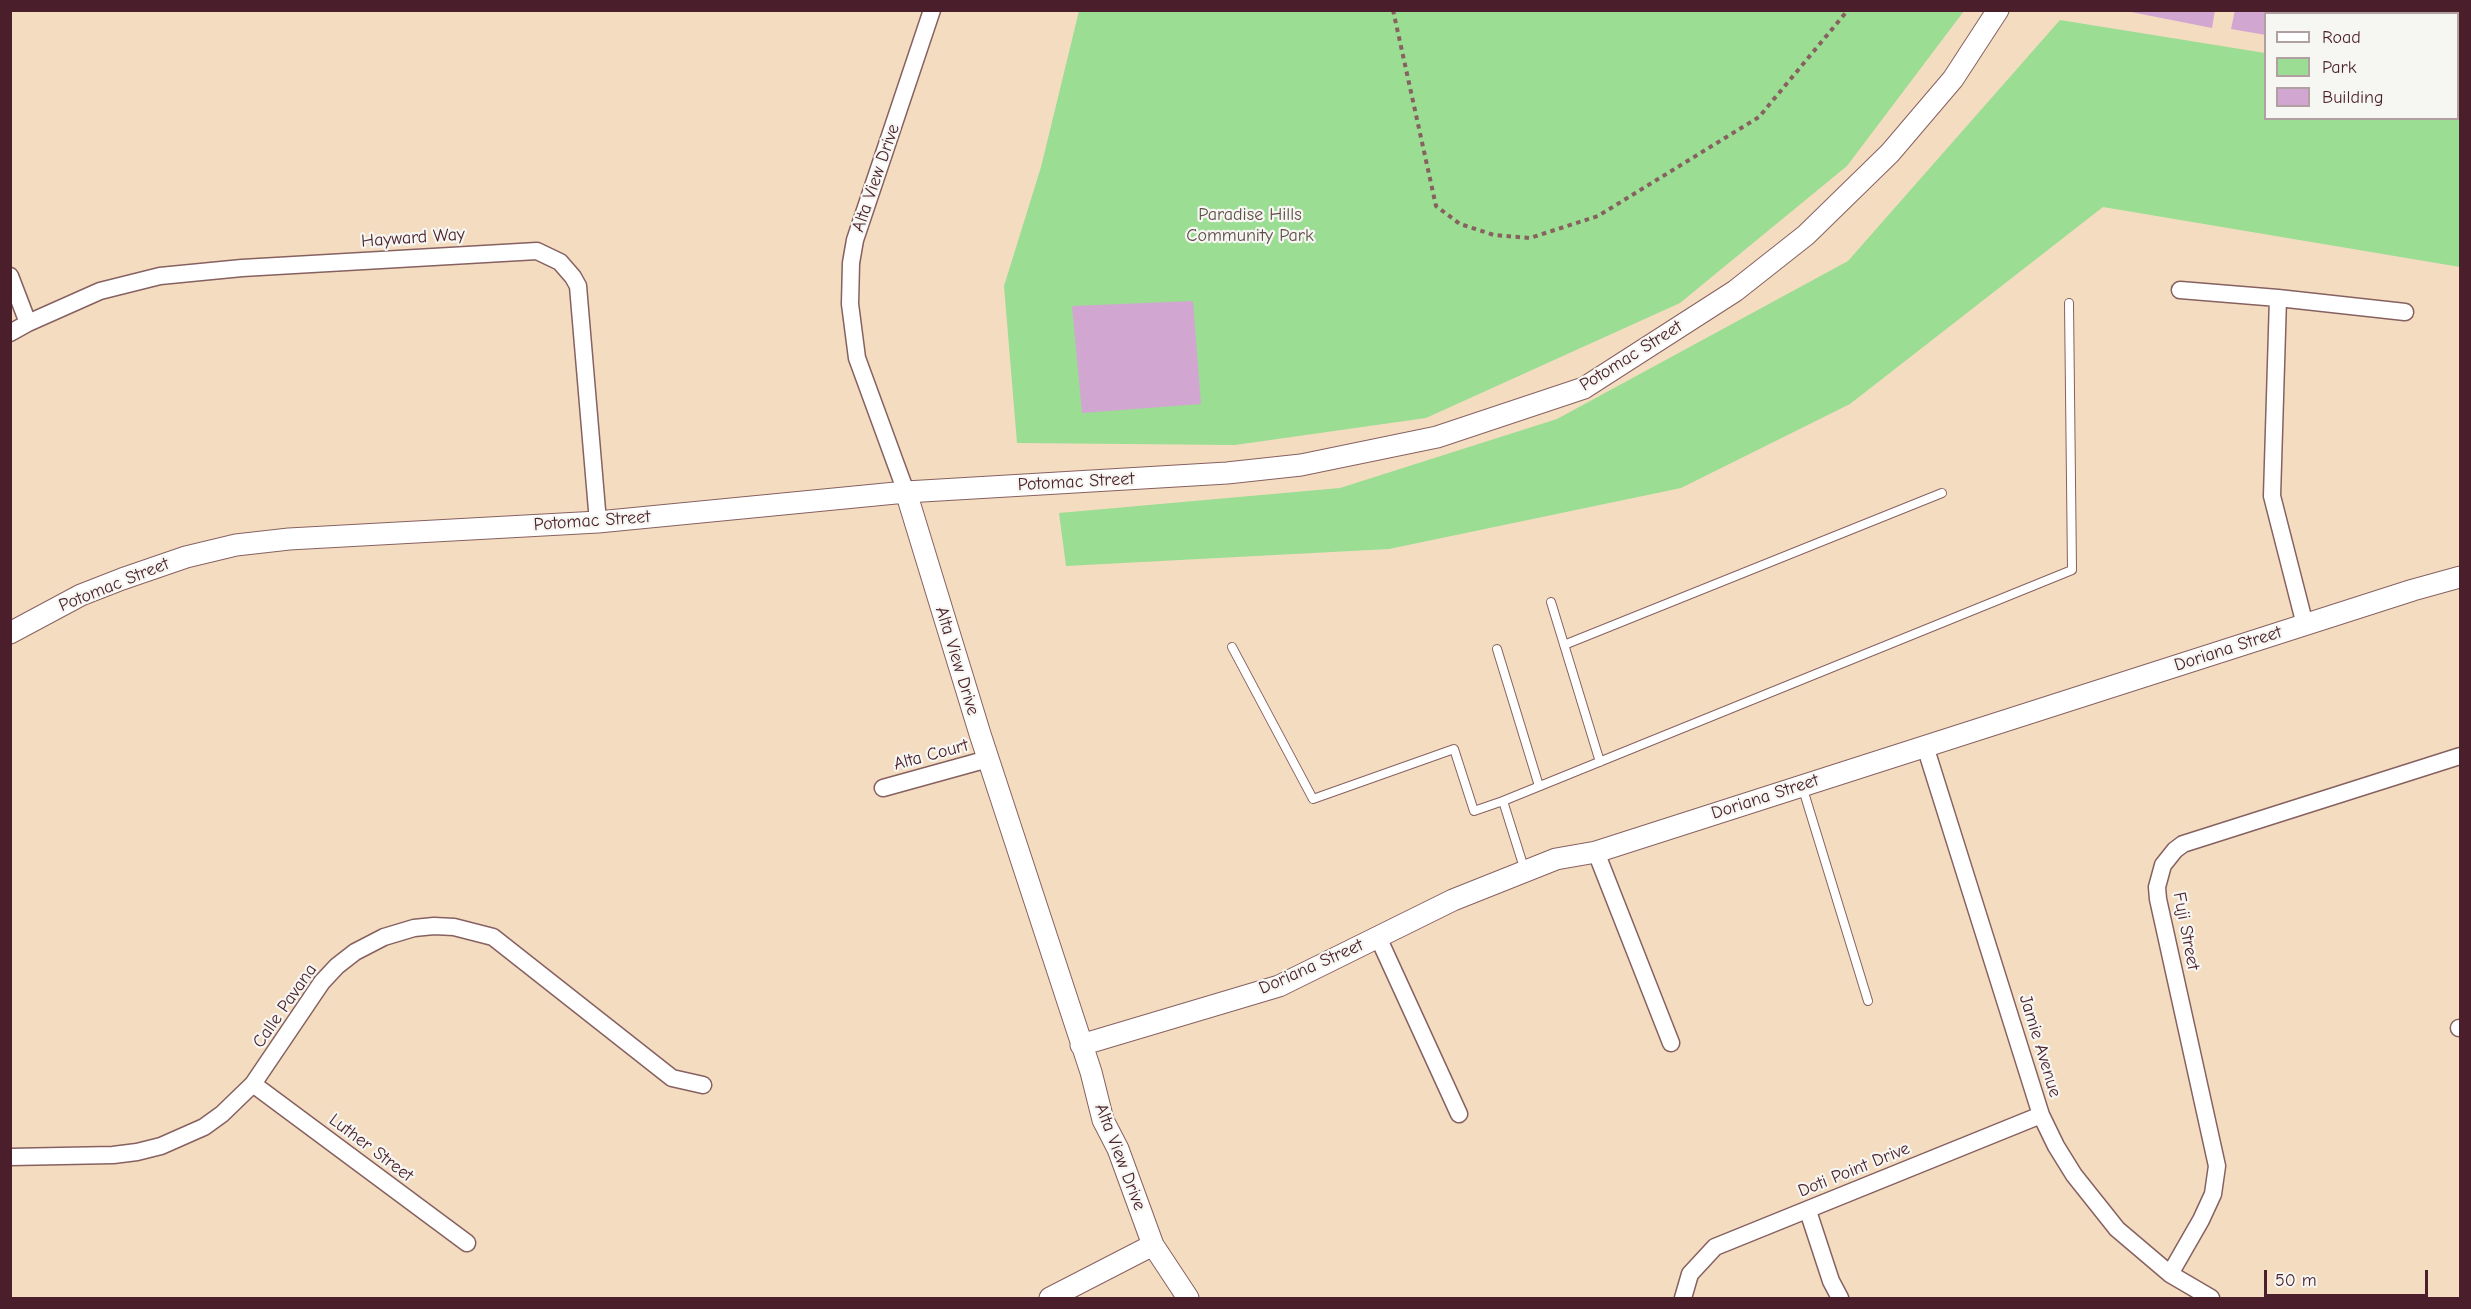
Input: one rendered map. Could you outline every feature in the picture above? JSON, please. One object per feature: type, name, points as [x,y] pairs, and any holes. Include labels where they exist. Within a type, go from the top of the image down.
[{"type":"street","name":"Alta View Drive","points":[[932,10],[855,240],[850,279],[857,358],[906,492],[1103,1120],[1118,1149],[1153,1245],[1188,1299]]},
{"type":"street","name":"Potomac Street","points":[[10,633],[81,595],[122,579],[186,557],[236,545],[289,539],[598,522],[906,492],[1183,477],[1301,465],[1437,437],[1584,388],[1735,291],[1806,235],[1890,153],[1953,79],[1998,10]]},
{"type":"street","name":"Hayward Way","points":[[10,333],[28,322],[100,291],[160,276],[218,270],[525,250],[549,255],[567,269],[578,286],[598,522]]},
{"type":"street","points":[[10,276],[28,322]]},
{"type":"street","points":[[2180,290],[2405,312]]},
{"type":"street","points":[[2278,298],[2272,496],[2305,625]]},
{"type":"street","name":"Doriana Street","points":[[1081,1045],[1279,986],[1453,900],[1556,859],[1596,852],[2460,577]]},
{"type":"street","name":"Jamie Avenue","points":[[1925,746],[2041,1115],[2074,1176],[2117,1229],[2142,1253],[2170,1274],[2211,1299]]},
{"type":"street","name":"Fuji Street","points":[[2170,1274],[2213,1194],[2217,1166],[2158,899],[2159,876],[2163,865],[2175,849],[2182,844],[2460,756]]},
{"type":"street","name":"Alta Court","points":[[883,788],[988,759]]},
{"type":"street","points":[[1596,852],[1671,1043]]},
{"type":"street","name":"Calle Pavana","points":[[10,1157],[113,1155],[161,1146],[204,1127],[222,1114],[253,1084],[322,982],[337,966],[355,952],[384,937],[404,930],[434,926],[474,931],[493,937],[672,1078],[703,1085]]},
{"type":"street","points":[[1378,937],[1459,1114]]},
{"type":"street","name":"Luther Street","points":[[253,1084],[467,1243]]},
{"type":"street","name":"Doti Point Drive","points":[[1683,1299],[1690,1274],[1715,1247],[2041,1115]]},
{"type":"street","points":[[1808,1210],[1831,1281],[1840,1299]]},
{"type":"street","points":[[1050,1299],[1153,1245]]},
{"type":"lane","points":[[1232,647],[1313,799],[1454,749],[1474,811],[2072,570],[2069,303]]},
{"type":"lane","points":[[1564,645],[1942,493]]},
{"type":"lane","points":[[1551,602],[1600,762]]},
{"type":"lane","points":[[1497,649],[1539,786]]},
{"type":"lane","points":[[1802,785],[1868,1001]]},
{"type":"lane","points":[[1503,801],[1525,871]]},
{"type":"path","points":[[1393,10],[1436,206],[1460,225],[1494,236],[1530,238],[1598,216],[1759,117],[1848,10]]},
{"type":"green space","name":"Paradise Hills Community Park","points":[[1079,11],[1964,11],[1847,166],[1680,303],[1426,418],[1235,445],[1017,443],[1004,286],[1041,167]]},
{"type":"green space","points":[[2060,20],[2264,53],[2264,120],[2459,120],[2460,84],[2460,267],[2103,207],[1850,404],[1681,488],[1389,549],[1066,566],[1059,513],[1340,488],[1557,419],[1848,261]]},
{"type":"building","points":[[2121,10],[2215,10],[2212,28]]},
{"type":"building","points":[[2235,10],[2346,10],[2346,12],[2264,12],[2264,35],[2231,29]]},
{"type":"building","points":[[2372,10],[2431,10],[2430,12],[2372,12]]},
{"type":"building","points":[[2455,10],[2460,10],[2460,60],[2459,12]]},
{"type":"building","points":[[1193,301],[1201,404],[1082,413],[1072,306]]}]
